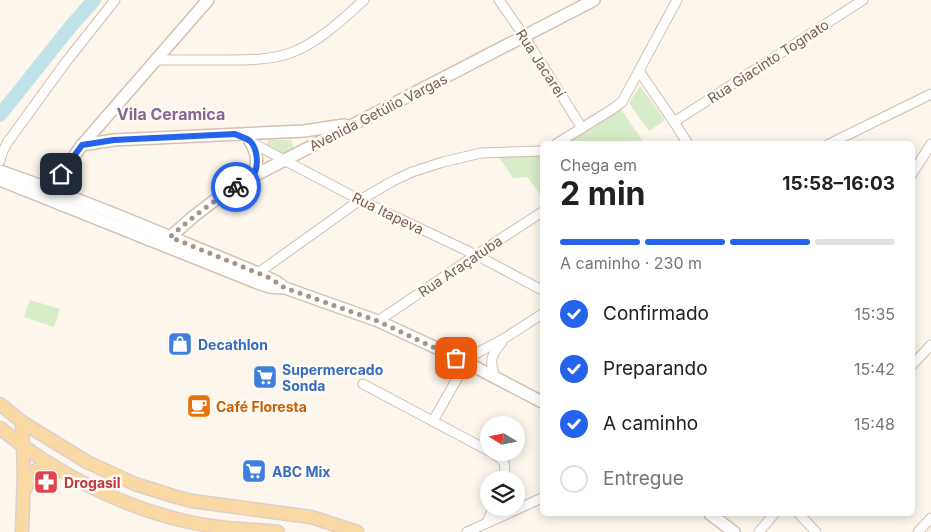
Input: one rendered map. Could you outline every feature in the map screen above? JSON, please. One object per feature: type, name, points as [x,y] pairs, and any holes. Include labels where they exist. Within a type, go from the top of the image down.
[{"type":"main road","points":[[3,406],[22,422],[87,462],[150,489],[192,501],[311,517],[357,532]]},
{"type":"main road","points":[[22,422],[24,492],[22,532]]},
{"type":"main road","points":[[0,428],[23,447],[45,461],[105,493],[149,511],[196,524],[278,532]]},
{"type":"main road","points":[[24,492],[30,478],[45,461]]},
{"type":"street","points":[[0,161],[7,143],[66,62],[115,0]]},
{"type":"street","points":[[49,194],[82,145],[208,0]]},
{"type":"street","points":[[156,60],[241,60],[276,57],[295,51],[310,43],[338,24],[364,0]]},
{"type":"street","name":"Rua Jacareí","points":[[499,0],[582,128]]},
{"type":"street","name":"Avenida Getúlio Vargas","points":[[170,237],[215,200],[252,177],[594,0]]},
{"type":"street","points":[[561,141],[622,102],[677,0]]},
{"type":"street","name":"Rua Giacinto Tognato","points":[[674,122],[862,0]]},
{"type":"street","points":[[639,71],[686,141]]},
{"type":"street","points":[[835,141],[931,94]]},
{"type":"street","points":[[107,116],[107,128],[114,140]]},
{"type":"street","points":[[82,145],[114,140],[304,130],[354,124]]},
{"type":"street","name":"Rua Itapeva","points":[[235,134],[360,200],[476,255],[540,289]]},
{"type":"street","points":[[250,141],[255,150],[257,161],[252,177]]},
{"type":"street","points":[[915,169],[931,144]]},
{"type":"street","points":[[257,278],[360,200],[406,175],[443,162],[481,153],[540,151]]},
{"type":"street","points":[[0,171],[49,194],[77,210],[149,240],[257,278]]},
{"type":"street","points":[[0,180],[49,194],[170,237],[257,278],[269,287],[285,288],[378,321],[461,360],[540,401]]},
{"type":"street","name":"Rua Araçatuba","points":[[378,321],[540,213]]},
{"type":"street","points":[[149,240],[170,237]]},
{"type":"street","points":[[433,421],[461,360],[505,338],[540,315]]},
{"type":"street","points":[[495,377],[492,358],[495,350],[505,338]]},
{"type":"street","points":[[915,362],[931,345]]},
{"type":"street","points":[[363,384],[480,447]]},
{"type":"street","points":[[467,532],[540,499]]},
{"type":"street","points":[[487,523],[490,516]]},
{"type":"street","points":[[713,516],[734,532]]},
{"type":"street","points":[[759,532],[772,516]]},
{"type":"street","points":[[800,516],[816,532]]},
{"type":"street","points":[[918,532],[931,518]]},
{"type":"green space","points":[[640,86],[665,120],[649,131],[629,103]]},
{"type":"green space","points":[[620,108],[643,141],[570,141]]},
{"type":"green space","points":[[268,140],[291,140],[294,149],[287,154],[281,154],[266,145]]},
{"type":"green space","points":[[540,155],[540,194],[527,177],[513,178],[498,156]]},
{"type":"green space","points":[[30,300],[60,309],[54,327],[24,317]]},
{"type":"waterway","points":[[0,115],[94,0]]},
{"type":"way so far","points":[[236,187],[215,200],[170,237],[270,278],[285,288],[378,321],[456,358]]},
{"type":"place","name":"Decathlon","points":[[180,344]]},
{"type":"place","name":"Supermercado Sonda","points":[[265,377]]},
{"type":"place","name":"Café Floresta","points":[[199,406]]},
{"type":"place","name":"ABC Mix","points":[[254,471]]},
{"type":"place","name":"Drogasil","points":[[46,482]]},
{"type":"district","name":"Vila Ceramica","points":[[171,114]]},
{"type":"route","points":[[61,174],[82,145],[114,140],[235,134],[250,141],[255,150],[257,161],[252,177],[236,187]]}]
